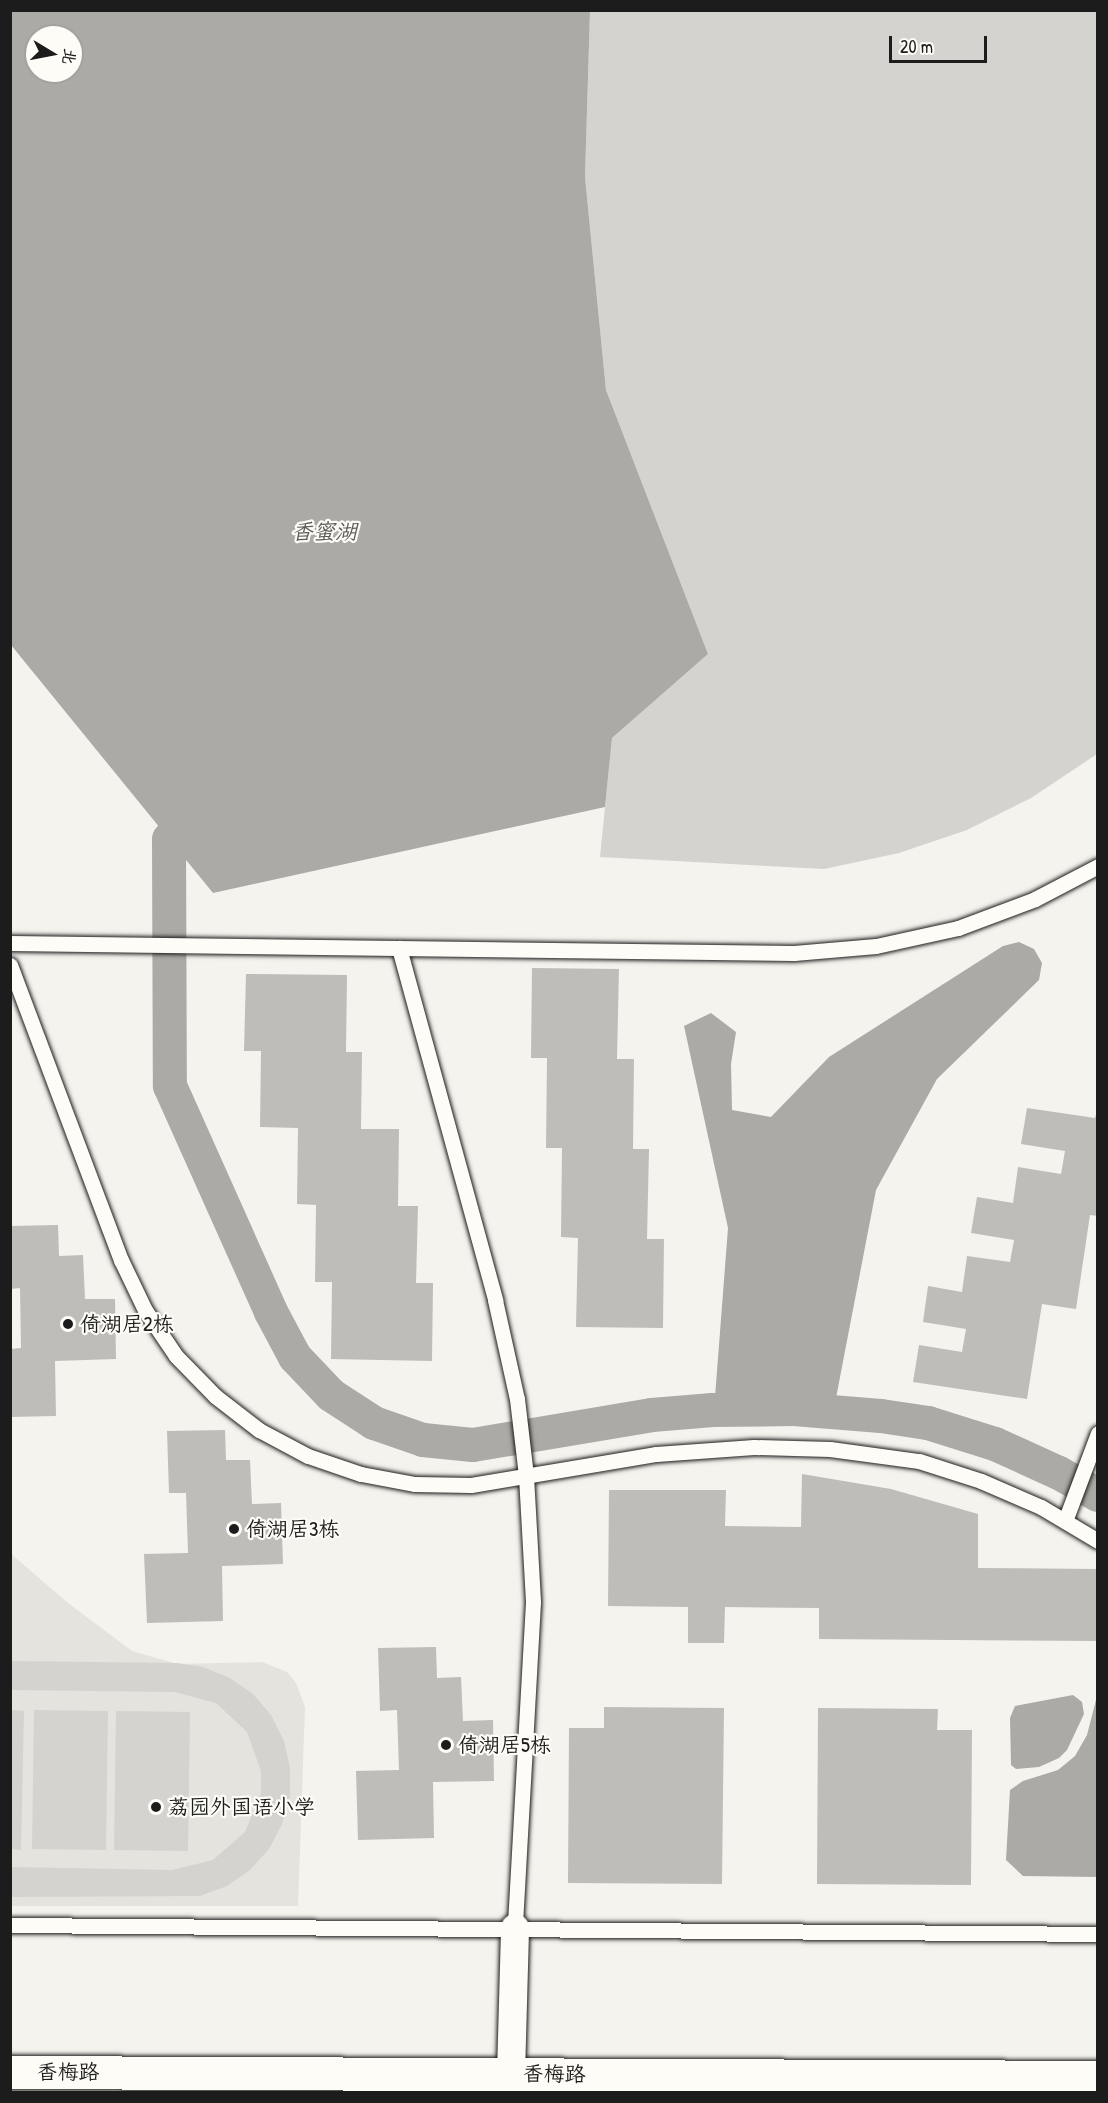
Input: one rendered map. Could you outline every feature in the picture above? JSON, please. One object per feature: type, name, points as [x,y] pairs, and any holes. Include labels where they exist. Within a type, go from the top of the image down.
[{"type":"main road","name":"香梅路","points":[[10,2072],[1098,2077]]},
{"type":"street","points":[[511,2074],[515,1928]]},
{"type":"lane","points":[[10,943],[794,953],[876,946],[957,928],[1035,899],[1098,866]]},
{"type":"lane","points":[[399,948],[495,1300],[517,1399],[526,1476],[532,1602],[515,1928]]},
{"type":"lane","points":[[10,965],[121,1260],[145,1310],[176,1356],[215,1396],[259,1430],[308,1456],[361,1474],[416,1484],[471,1485],[656,1454],[754,1447],[830,1449],[919,1461],[981,1481],[1065,1521],[1098,1541]]},
{"type":"lane","points":[[1065,1521],[1095,1440]]},
{"type":"lane","points":[[10,1925],[1098,1934]]},
{"type":"shaded area","points":[[590,11],[1097,11],[1097,754],[1031,798],[967,830],[899,853],[824,869],[600,857],[612,738],[708,654],[606,390],[585,177]]},
{"type":"shaded area","name":"荔园外国语小学","points":[[10,1553],[68,1603],[132,1651],[177,1664],[262,1662],[287,1672],[296,1683],[305,1707],[298,1906],[11,1906]]},
{"type":"shaded area","points":[[11,1661],[177,1663],[203,1667],[230,1678],[253,1694],[271,1715],[284,1741],[290,1768],[290,1797],[282,1824],[269,1849],[250,1870],[227,1886],[200,1896],[11,1897],[11,1867],[172,1870],[213,1860],[245,1832],[261,1793],[261,1771],[247,1732],[216,1703],[175,1692],[11,1690]]},
{"type":"shaded area","points":[[11,1710],[24,1711],[21,1850],[11,1849]]},
{"type":"shaded area","points":[[34,1710],[108,1711],[106,1850],[32,1849]]},
{"type":"shaded area","points":[[116,1711],[190,1712],[188,1851],[114,1850]]},
{"type":"water","name":"香蜜湖","points":[[10,11],[590,11],[585,177],[606,390],[708,654],[612,738],[605,807],[213,893],[11,645]]},
{"type":"water","points":[[1019,942],[1034,949],[1042,963],[1039,980],[937,1079],[876,1190],[831,1424],[713,1423],[728,1228],[684,1026],[711,1013],[736,1032],[731,1064],[732,1110],[771,1117],[829,1057],[1003,946]]},
{"type":"water","points":[[1073,1695],[1082,1702],[1084,1714],[1067,1750],[1059,1758],[1039,1767],[1016,1769],[1011,1765],[1010,1718],[1015,1706]]},
{"type":"water","points":[[1097,1696],[1097,1877],[1023,1876],[1006,1860],[1010,1790],[1023,1781],[1058,1770],[1075,1756],[1087,1735]]},
{"type":"building","points":[[532,968],[619,969],[617,1059],[634,1059],[633,1149],[649,1149],[647,1239],[664,1239],[663,1328],[576,1327],[578,1238],[561,1237],[562,1148],[546,1148],[547,1058],[531,1058]]},
{"type":"building","points":[[246,974],[347,975],[346,1052],[362,1052],[361,1129],[399,1129],[398,1206],[418,1206],[416,1283],[433,1283],[432,1361],[331,1359],[332,1282],[315,1282],[316,1205],[297,1204],[298,1128],[260,1127],[261,1051],[244,1051]]},
{"type":"building","points":[[1027,1108],[1095,1118],[1098,1108],[1098,1216],[1090,1215],[1076,1309],[1042,1304],[1027,1399],[913,1382],[919,1345],[962,1352],[966,1329],[923,1322],[928,1286],[962,1292],[967,1256],[1010,1262],[1014,1240],[971,1233],[977,1197],[1013,1203],[1018,1167],[1061,1174],[1065,1151],[1021,1144]]},
{"type":"building","name":"倚湖居2栋","points":[[58,1225],[59,1256],[83,1255],[85,1299],[115,1299],[116,1359],[55,1361],[56,1416],[10,1417],[10,1349],[21,1348],[20,1288],[10,1289],[10,1226]]},
{"type":"building","name":"倚湖居3栋","points":[[225,1430],[226,1460],[250,1460],[252,1504],[281,1503],[283,1564],[222,1566],[223,1621],[147,1623],[144,1554],[188,1553],[186,1493],[169,1493],[167,1431]]},
{"type":"building","points":[[802,1474],[891,1489],[978,1514],[978,1568],[1098,1569],[1098,1641],[819,1639],[819,1608],[725,1607],[724,1643],[688,1643],[688,1607],[608,1606],[609,1490],[726,1490],[725,1526],[801,1527]]},
{"type":"building","name":"倚湖居5栋","points":[[436,1647],[437,1678],[461,1677],[463,1721],[493,1720],[494,1781],[433,1782],[434,1838],[358,1840],[356,1771],[399,1770],[397,1710],[380,1711],[378,1648]]},
{"type":"building","points":[[604,1707],[724,1708],[722,1884],[568,1883],[569,1728],[604,1728]]},
{"type":"building","points":[[818,1708],[938,1709],[937,1730],[972,1730],[971,1885],[817,1884]]},
{"type":"waterway","points":[[169,839],[170,1086],[271,1312],[295,1357],[331,1395],[374,1423],[423,1440],[473,1445],[652,1415],[713,1410],[794,1409],[881,1416],[928,1423],[995,1444],[1059,1473],[1098,1495]]},
{"type":"place","name":"倚湖居2栋","points":[[68,1324]]},
{"type":"place","name":"倚湖居3栋","points":[[234,1529]]},
{"type":"place","name":"倚湖居5栋","points":[[446,1745]]},
{"type":"place","name":"荔园外国语小学","points":[[156,1807]]}]
